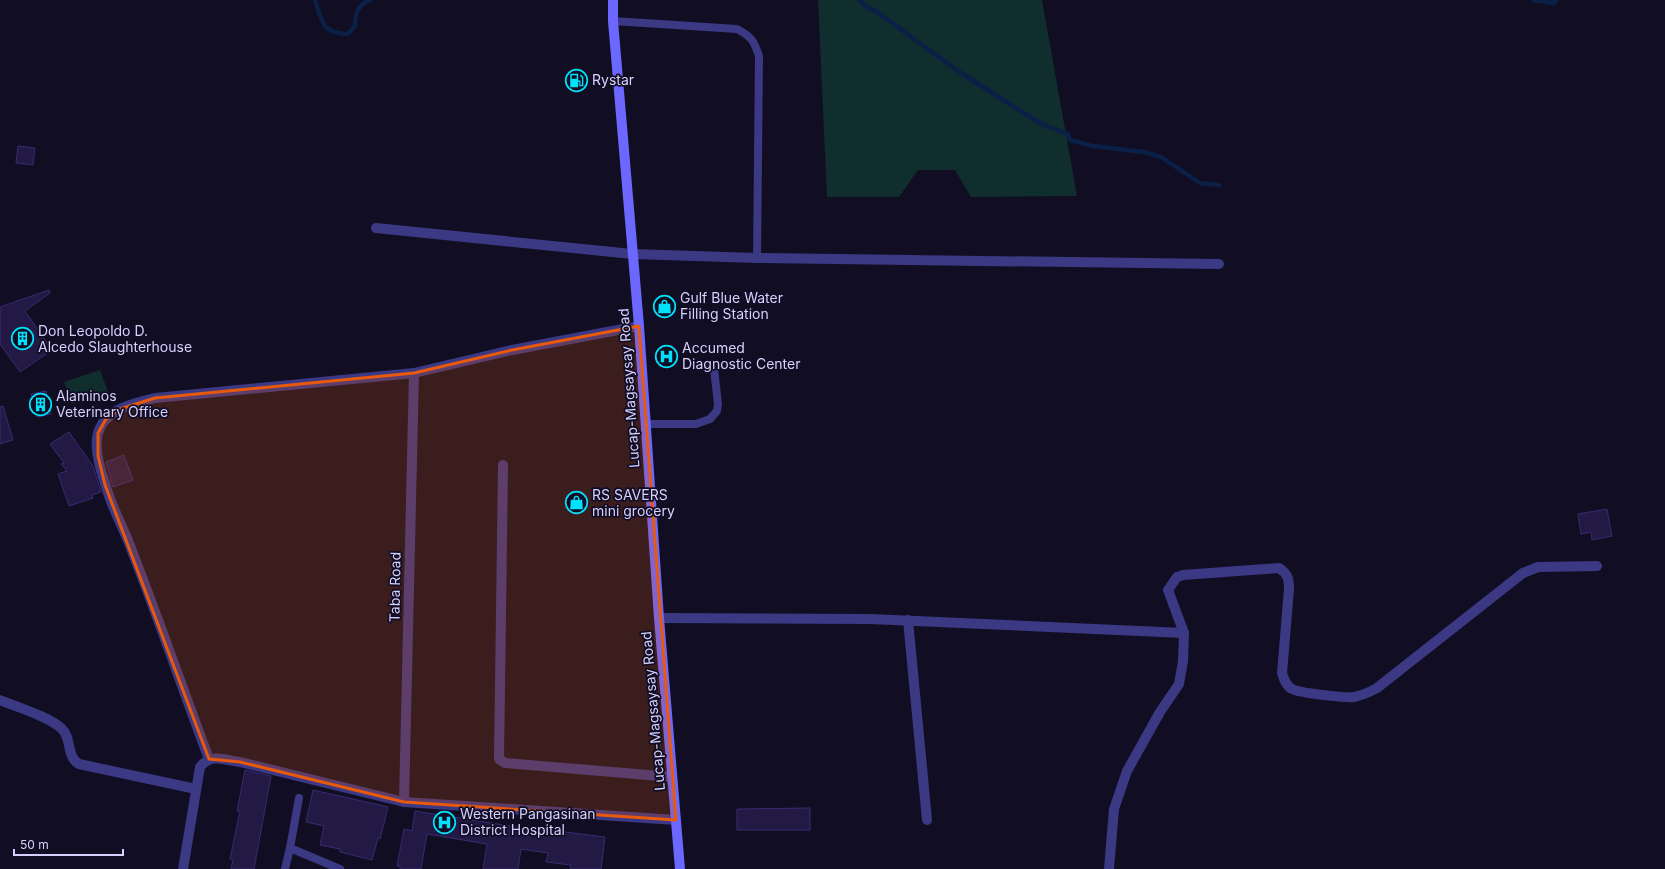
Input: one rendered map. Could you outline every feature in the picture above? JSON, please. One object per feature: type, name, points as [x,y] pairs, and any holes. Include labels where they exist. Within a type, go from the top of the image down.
[{"type":"street","name":"Lucap-Magsaysay Road","points":[[613,0],[613,21],[639,326],[659,618],[680,869]]},
{"type":"street","points":[[376,228],[632,254],[757,258],[1219,264]]},
{"type":"street","points":[[209,759],[132,550],[105,485],[98,456],[98,433],[106,419],[120,409],[136,402],[155,398],[414,373],[512,350],[639,326]]},
{"type":"street","name":"Taba Road","points":[[404,802],[414,373]]},
{"type":"street","points":[[503,465],[499,759],[505,763],[672,777]]},
{"type":"street","points":[[1108,869],[1114,809],[1127,772],[1160,712],[1179,684],[1183,661],[1184,633],[1168,590],[1177,577],[1279,568],[1286,572],[1289,583],[1282,673],[1285,682],[1292,689],[1307,693],[1353,697],[1368,693],[1377,688],[1523,573],[1538,567],[1596,566]]},
{"type":"street","points":[[659,618],[908,620],[1184,633]]},
{"type":"street","points":[[908,620],[927,820]]},
{"type":"street","points":[[0,700],[57,724],[66,733],[73,759],[79,764],[196,789]]},
{"type":"street","points":[[182,869],[200,767],[209,759],[215,758],[240,762],[404,802],[676,820]]},
{"type":"lane","points":[[613,21],[737,29],[748,35],[754,42],[759,56],[757,258]]},
{"type":"lane","points":[[646,424],[696,424],[710,419],[717,411],[718,404],[714,369]]},
{"type":"lane","points":[[285,869],[299,798]]},
{"type":"lane","points":[[290,848],[340,869]]},
{"type":"highlighted area","points":[[639,326],[676,820],[404,802],[240,762],[209,759],[105,485],[98,456],[98,433],[106,419],[120,409],[155,398],[414,373],[512,350]]},
{"type":"green space","points":[[818,0],[1042,0],[1077,196],[971,197],[955,170],[918,170],[899,197],[827,197]]},
{"type":"green space","points":[[100,370],[108,392],[72,404],[64,382]]},
{"type":"building","points":[[18,146],[35,148],[33,165],[16,163]]},
{"type":"building","name":"Don Leopoldo D. Alcedo Slaughterhouse","points":[[49,290],[50,293],[25,311],[52,350],[20,372],[0,344],[0,307]]},
{"type":"building","name":"Alaminos Veterinary Office","points":[[46,391],[51,414],[37,417],[31,394]]},
{"type":"building","points":[[3,406],[13,440],[0,444],[0,407]]},
{"type":"building","points":[[69,432],[93,466],[101,492],[92,495],[93,498],[69,506],[58,474],[67,471],[61,464],[64,463],[50,444]]},
{"type":"building","points":[[124,455],[133,480],[113,487],[106,462]]},
{"type":"building","points":[[1607,509],[1612,536],[1592,540],[1591,532],[1581,534],[1578,514]]},
{"type":"building","points":[[245,770],[271,776],[254,869],[231,869],[233,860],[230,859],[240,811],[237,811]]},
{"type":"building","points":[[313,790],[388,807],[380,839],[378,838],[372,860],[340,852],[340,849],[320,845],[324,826],[306,822]]},
{"type":"building","points":[[810,808],[810,830],[737,830],[737,809]]},
{"type":"building","points":[[415,811],[542,831],[542,829],[605,837],[601,869],[570,869],[571,865],[546,862],[548,853],[521,849],[518,869],[483,869],[487,844],[427,834],[421,869],[400,869],[400,866],[397,866],[404,829],[412,831]]},
{"type":"waterway","points":[[315,0],[324,25],[333,31],[348,34],[355,26],[358,10],[363,4],[370,0]]},
{"type":"waterway","points":[[859,0],[869,9],[876,11],[955,69],[1044,125],[1068,134],[1070,140],[1093,146],[1144,152],[1161,157],[1200,183],[1219,185]]},
{"type":"waterway","points":[[1533,0],[1554,3],[1556,0]]},
{"type":"place","name":"Rystar","points":[[577,80]]},
{"type":"place","name":"Gulf Blue Water Filling Station","points":[[664,306]]},
{"type":"place","name":"Don Leopoldo D. Alcedo Slaughterhouse","points":[[22,339]]},
{"type":"place","name":"Accumed Diagnostic Center","points":[[667,356]]},
{"type":"place","name":"Alaminos Veterinary Office","points":[[41,404]]},
{"type":"place","name":"RS SAVERS mini grocery","points":[[576,503]]},
{"type":"place","name":"Western Pangasinan District Hospital","points":[[444,822]]}]
